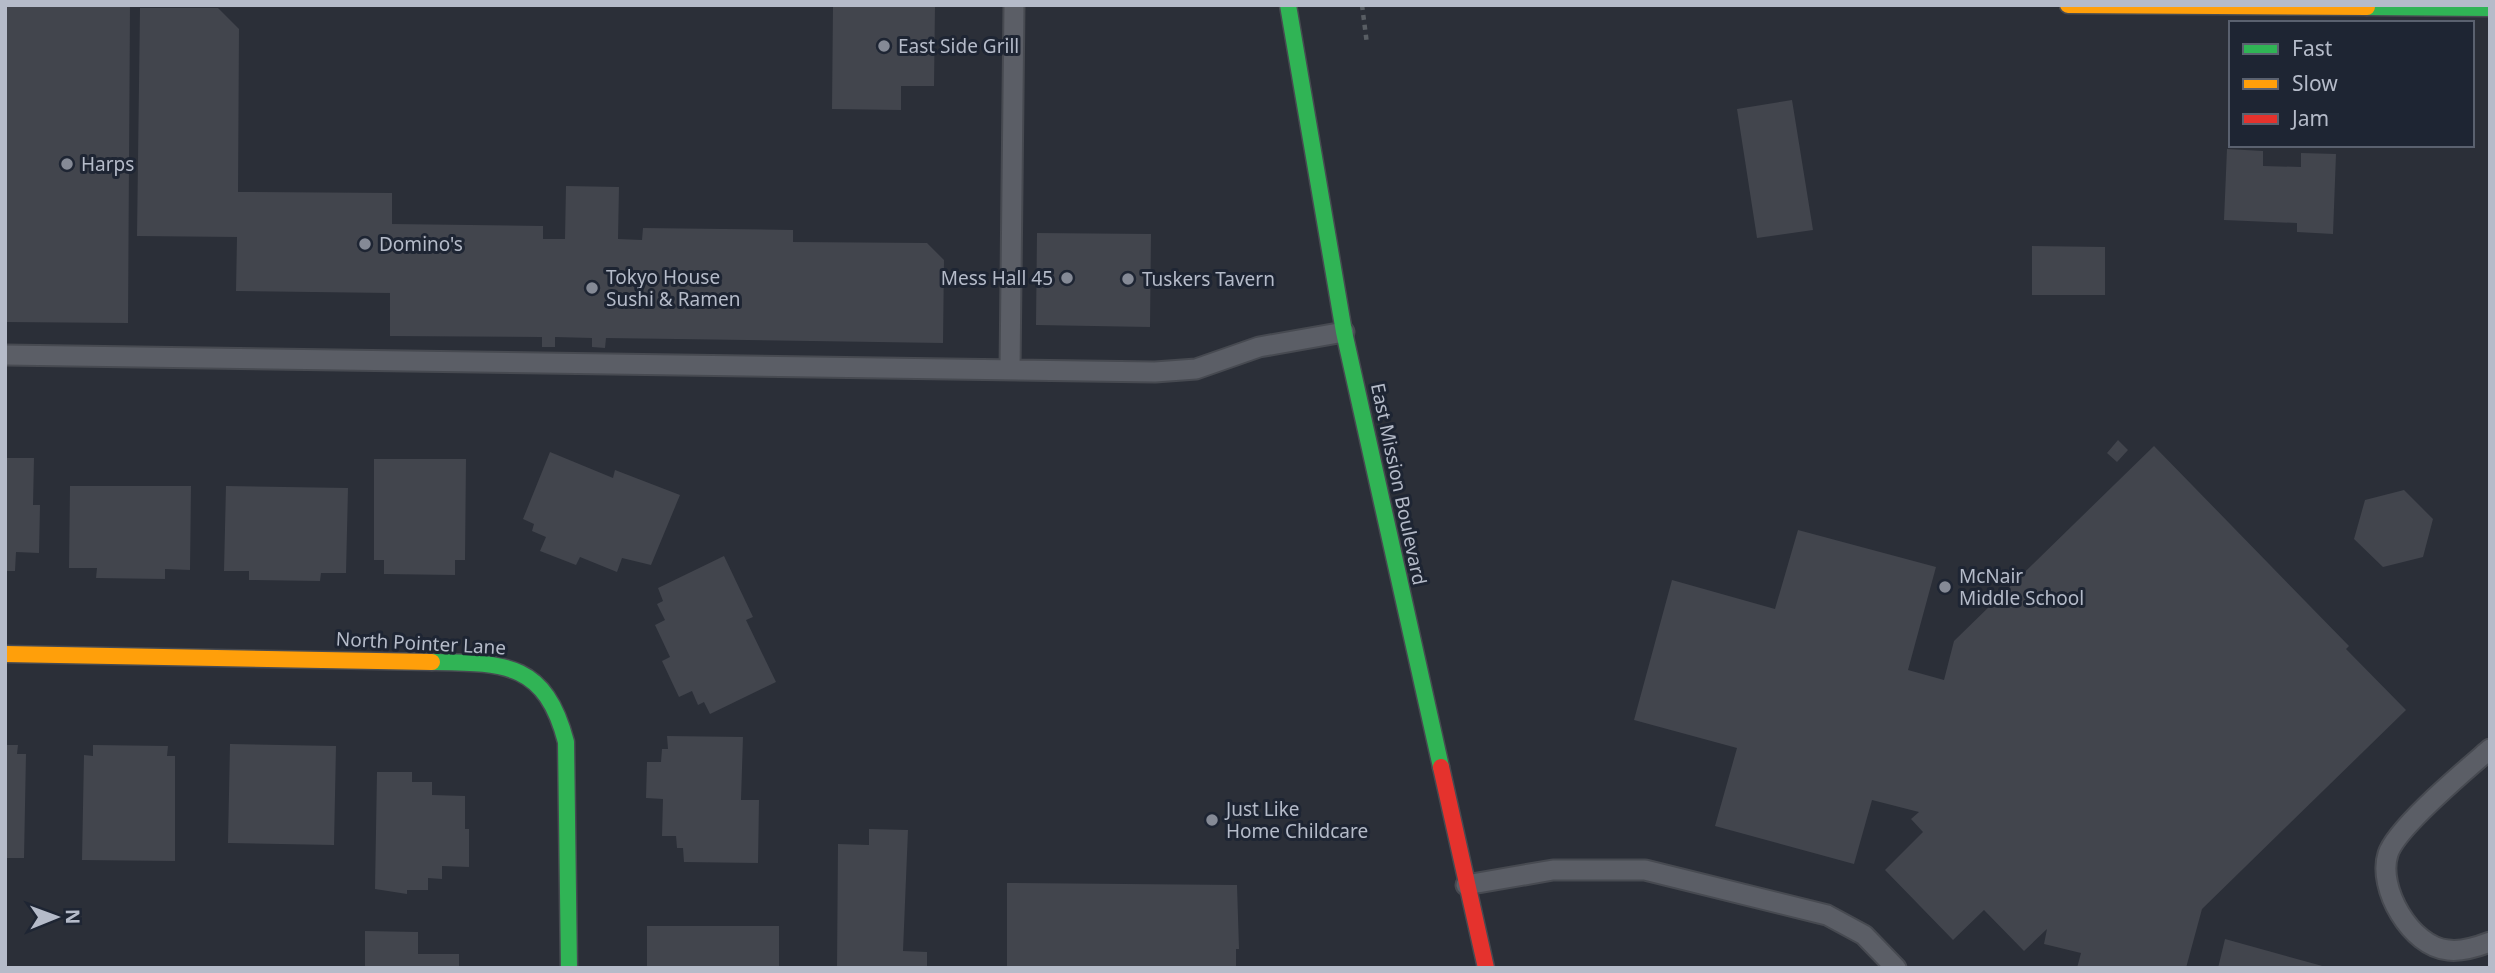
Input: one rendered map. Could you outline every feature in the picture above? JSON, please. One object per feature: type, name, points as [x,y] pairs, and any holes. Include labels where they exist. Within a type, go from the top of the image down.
[{"type":"street","name":"East Mission Boulevard","points":[[1289,5],[1345,332],[1486,968]]},
{"type":"street","points":[[2068,5],[2490,8]]},
{"type":"street","name":"North Pointer Lane","points":[[5,654],[487,663],[508,666],[529,676],[547,691],[559,712],[566,742],[569,968]]},
{"type":"lane","points":[[1010,370],[1014,5]]},
{"type":"lane","points":[[5,355],[1155,372],[1196,369],[1259,346],[1345,332]]},
{"type":"lane","points":[[2490,749],[2400,833],[2388,855],[2388,882],[2397,909],[2415,934],[2446,951],[2475,948],[2490,942]]},
{"type":"lane","points":[[1466,885],[1553,870],[1645,870],[1826,915],[1864,935],[1896,968]]},
{"type":"path","points":[[1362,5],[1367,44]]},
{"type":"building","name":"Harps","points":[[5,5],[130,5],[128,323],[5,322]]},
{"type":"building","name":"East Side Grill","points":[[833,5],[935,5],[934,86],[901,86],[901,110],[832,109]]},
{"type":"building","points":[[140,8],[218,8],[239,29],[238,192],[392,193],[392,224],[543,226],[543,239],[565,239],[566,186],[619,187],[618,239],[642,240],[643,228],[793,230],[793,242],[927,243],[944,260],[943,343],[606,338],[605,348],[592,347],[592,338],[555,337],[555,347],[542,347],[542,337],[390,336],[390,293],[236,291],[237,237],[137,236]]},
{"type":"building","points":[[1792,100],[1813,230],[1757,238],[1737,109]]},
{"type":"building","points":[[2227,149],[2263,151],[2263,166],[2301,167],[2301,153],[2336,154],[2333,234],[2297,232],[2297,223],[2224,220]]},
{"type":"building","points":[[1037,233],[1151,234],[1150,327],[1036,325]]},
{"type":"building","points":[[2032,246],[2105,247],[2105,295],[2032,295]]},
{"type":"building","points":[[2118,440],[2128,450],[2117,462],[2107,453]]},
{"type":"building","points":[[2154,446],[2349,646],[2346,649],[2406,710],[2202,909],[2186,968],[2077,968],[2081,953],[2044,944],[2047,929],[2024,951],[1984,910],[1953,940],[1885,870],[1923,832],[1911,819],[1919,812],[1872,800],[1854,864],[1715,826],[1737,748],[1634,720],[1672,580],[1775,609],[1798,530],[1936,567],[1908,670],[1944,680],[1954,641]]},
{"type":"building","points":[[550,452],[613,478],[615,470],[680,495],[651,565],[622,558],[617,572],[580,557],[576,565],[540,551],[546,537],[532,531],[534,524],[523,519]]},
{"type":"building","points":[[5,458],[34,458],[33,505],[40,505],[39,553],[16,552],[15,571],[5,571]]},
{"type":"building","points":[[374,459],[466,459],[465,560],[455,560],[455,575],[384,574],[384,560],[374,560]]},
{"type":"building","points":[[70,486],[191,486],[190,570],[165,569],[165,579],[96,578],[97,568],[69,568]]},
{"type":"building","points":[[226,486],[348,488],[346,573],[321,573],[320,581],[249,580],[249,571],[224,571]]},
{"type":"building","points":[[2404,490],[2433,519],[2423,557],[2383,567],[2354,539],[2365,500]]},
{"type":"building","points":[[724,556],[753,617],[746,620],[776,682],[710,714],[704,702],[698,705],[692,691],[679,697],[662,661],[670,657],[655,625],[665,620],[657,604],[663,601],[658,588]]},
{"type":"building","points":[[667,736],[743,737],[741,800],[759,800],[758,863],[684,862],[683,848],[677,848],[676,836],[662,836],[663,799],[646,798],[647,762],[661,762],[662,749],[668,749]]},
{"type":"building","points":[[230,744],[336,746],[334,845],[228,843]]},
{"type":"building","points":[[5,745],[18,745],[17,754],[26,754],[24,858],[5,858]]},
{"type":"building","points":[[93,745],[168,746],[167,756],[175,756],[175,861],[82,860],[84,755],[93,756]]},
{"type":"building","points":[[377,772],[412,772],[412,782],[432,782],[432,795],[465,796],[465,829],[469,829],[469,867],[442,866],[442,879],[428,878],[428,890],[407,890],[407,894],[375,889]]},
{"type":"building","points":[[869,829],[908,830],[903,951],[927,952],[927,968],[837,968],[838,844],[869,845]]},
{"type":"building","points":[[1007,883],[1237,885],[1239,949],[1236,949],[1236,968],[1007,968]]},
{"type":"building","points":[[647,926],[779,926],[779,968],[647,968]]},
{"type":"building","points":[[365,931],[418,932],[418,954],[459,954],[459,968],[365,968]]},
{"type":"building","points":[[2225,939],[2326,967],[2326,968],[2218,968]]},
{"type":"traffic: fast","points":[[1288,5],[1344,332],[1441,767]]},
{"type":"traffic: fast","points":[[2367,7],[2490,8]]},
{"type":"traffic: fast","points":[[432,662],[481,664],[518,672],[534,682],[557,716],[566,742],[569,968]]},
{"type":"traffic: slow","points":[[2068,5],[2367,7]]},
{"type":"traffic: slow","points":[[5,654],[432,662]]},
{"type":"traffic: jam","points":[[1441,767],[1486,968]]},
{"type":"place","name":"East Side Grill","points":[[884,46]]},
{"type":"place","name":"Harps","points":[[67,164]]},
{"type":"place","name":"Domino's","points":[[365,244]]},
{"type":"place","name":"Mess Hall 45","points":[[1067,278]]},
{"type":"place","name":"Tuskers Tavern","points":[[1128,279]]},
{"type":"place","name":"Tokyo House Sushi & Ramen","points":[[592,288]]},
{"type":"place","name":"McNair Middle School","points":[[1945,587]]},
{"type":"place","name":"Just Like Home Childcare","points":[[1212,820]]}]
